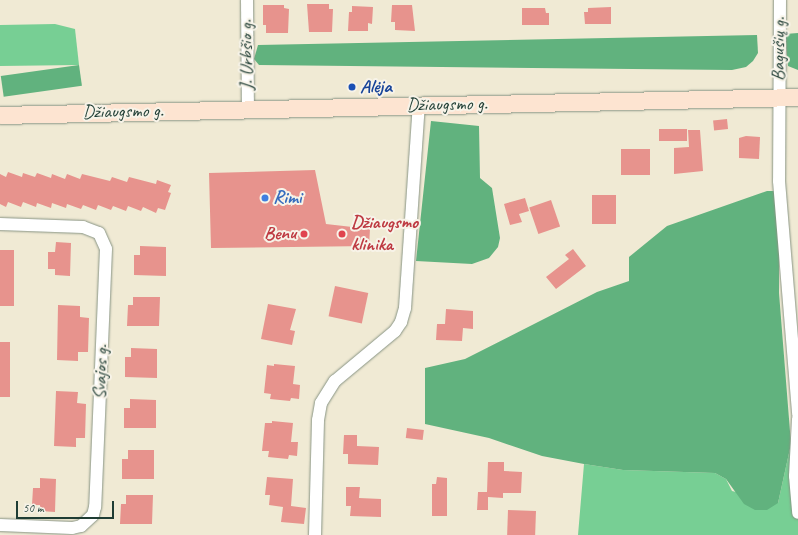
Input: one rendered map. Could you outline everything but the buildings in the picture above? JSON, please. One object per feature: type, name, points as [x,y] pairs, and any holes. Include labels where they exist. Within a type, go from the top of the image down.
[{"type":"street","name":"J. Urbšio g.","points":[[247,0],[248,110]]},
{"type":"street","name":"Bagušių g.","points":[[780,0],[778,98],[779,181],[794,299],[798,414]]},
{"type":"street","name":"Džiaugsmo g.","points":[[0,115],[798,97]]},
{"type":"street","points":[[315,535],[318,420],[321,402],[335,381],[395,331],[401,322],[405,308],[419,105]]},
{"type":"street","name":"Svajos g.","points":[[0,224],[83,227],[99,233],[106,249],[96,499],[93,515],[81,526],[72,528],[0,525]]},
{"type":"street","points":[[798,419],[795,476],[798,513]]},
{"type":"green space","points":[[55,24],[75,29],[79,65],[0,66],[0,25]]},
{"type":"green space","points":[[798,33],[798,70],[788,66],[785,34]]},
{"type":"green space","points":[[757,35],[758,53],[753,61],[746,67],[732,70],[259,65],[254,59],[258,45]]},
{"type":"green space","points":[[79,65],[82,86],[4,97],[1,76]]},
{"type":"green space","points":[[431,121],[479,126],[480,178],[492,188],[500,238],[498,247],[489,258],[472,264],[416,261]]},
{"type":"green space","points":[[767,191],[774,191],[779,219],[779,293],[791,444],[778,503],[767,510],[755,510],[744,504],[726,479],[715,473],[623,470],[584,464],[542,456],[489,438],[425,424],[425,368],[465,359],[597,292],[629,281],[629,257],[667,226]]},
{"type":"green space","points":[[791,444],[798,444],[798,535],[578,535],[584,464],[623,470],[715,473],[726,479],[732,491],[778,503]]},
{"type":"place","name":"Alėja","points":[[352,87]]},
{"type":"place","name":"Rimi","points":[[265,198]]},
{"type":"place","name":"Benu","points":[[304,234]]},
{"type":"place","name":"Džiaugsmo klinika","points":[[342,234]]}]
